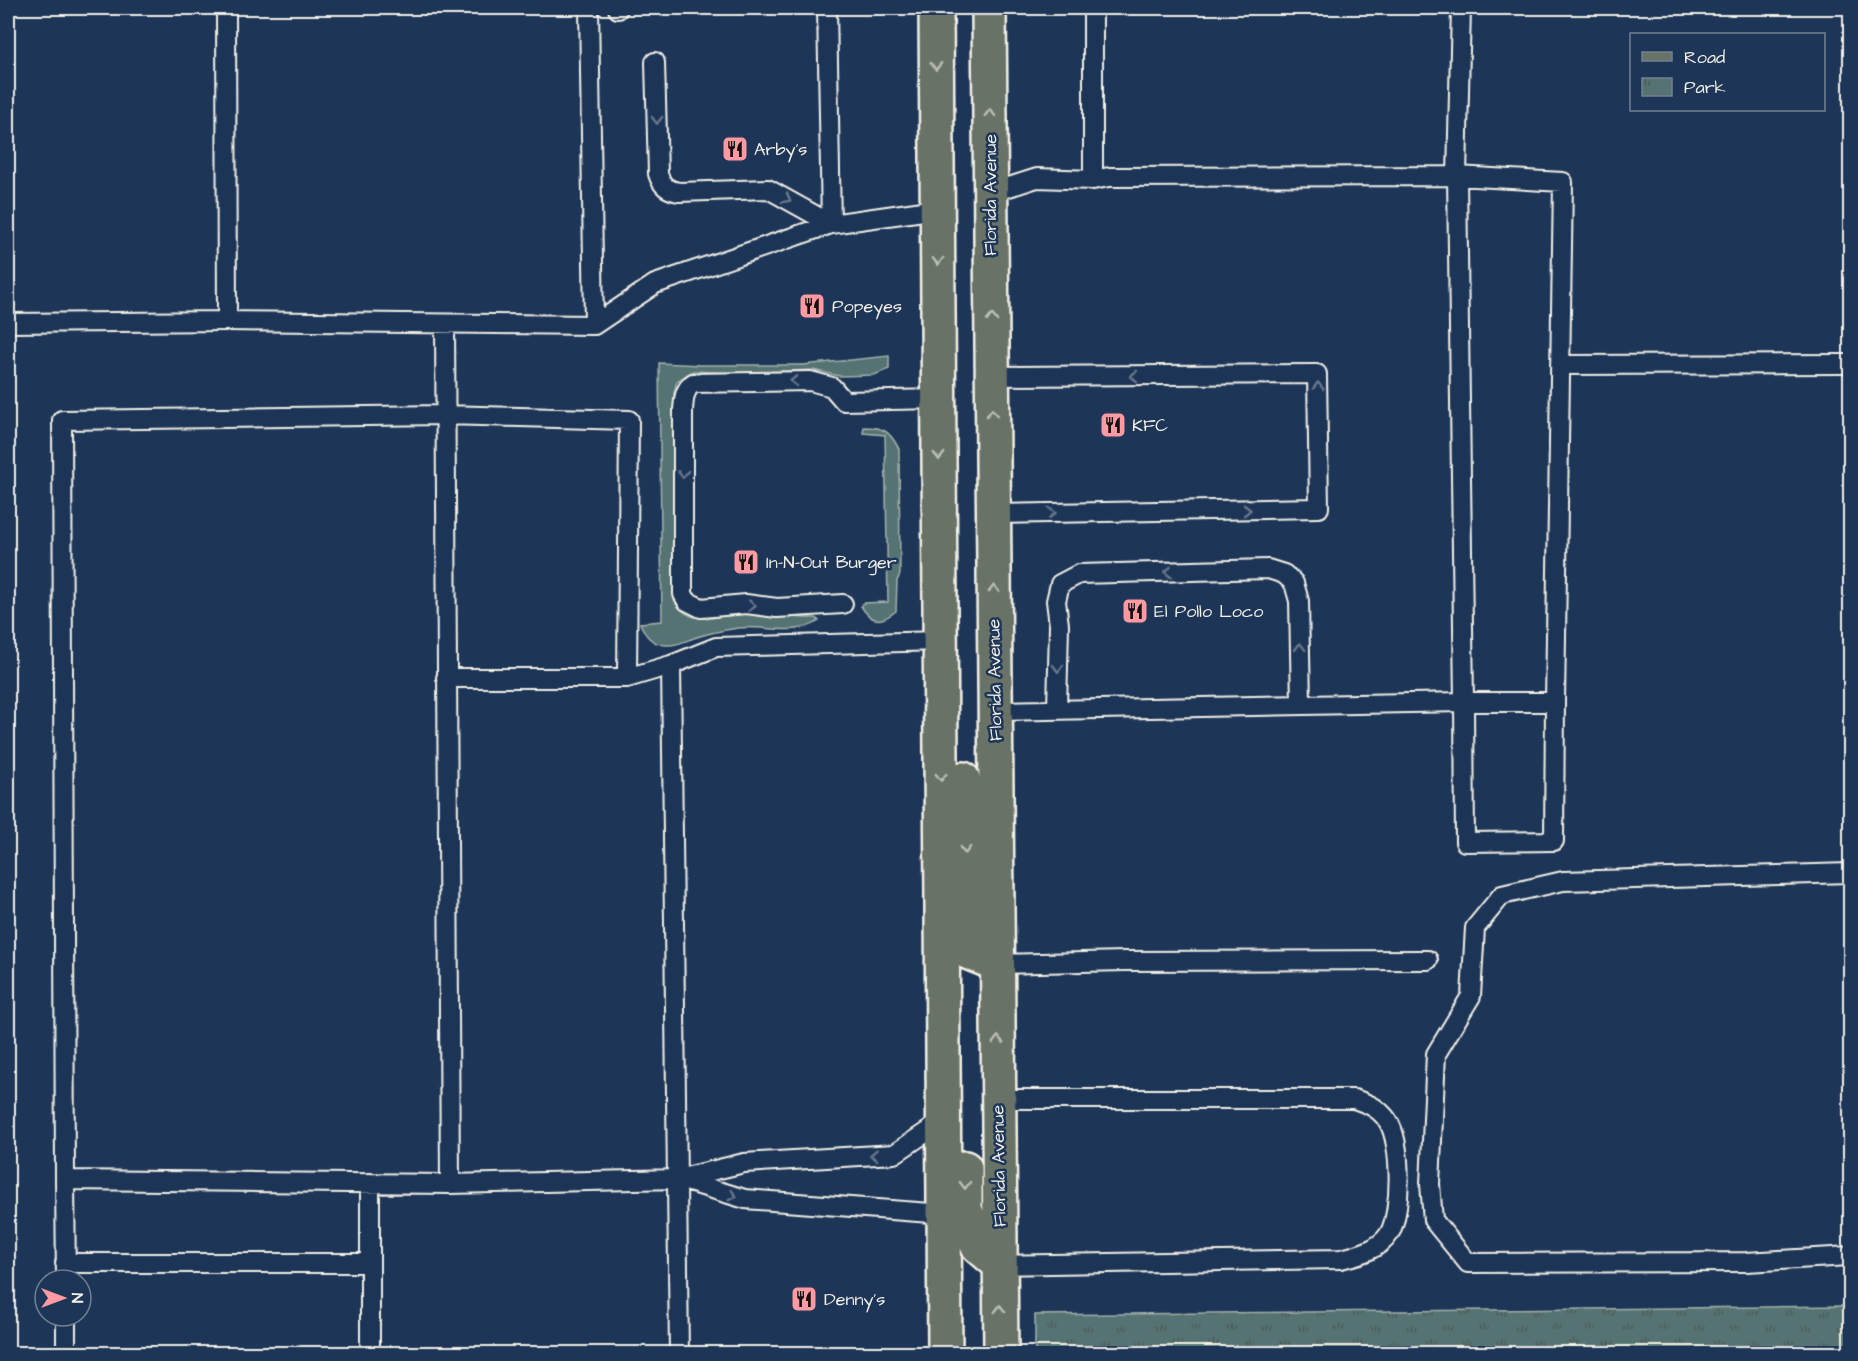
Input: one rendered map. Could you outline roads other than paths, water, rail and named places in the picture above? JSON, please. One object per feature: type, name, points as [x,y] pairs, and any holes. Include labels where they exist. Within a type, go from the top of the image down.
[{"type":"main road","points":[[936,8],[945,1353]]},
{"type":"main road","name":"Florida Avenue","points":[[989,8],[1000,1353]]},
{"type":"main road","points":[[940,712],[963,764],[968,952],[997,964]]},
{"type":"main road","points":[[943,1071],[966,1101],[965,1208],[977,1245],[1000,1265]]},
{"type":"lane","points":[[226,8],[227,321]]},
{"type":"lane","points":[[590,8],[594,325]]},
{"type":"lane","points":[[827,8],[831,224]]},
{"type":"lane","points":[[1093,8],[1093,180]]},
{"type":"lane","points":[[990,193],[1037,178],[1093,180],[1109,177],[1457,176],[1563,182],[1554,841],[1466,842],[1457,176],[1461,8]]},
{"type":"lane","points":[[655,62],[658,174],[661,183],[669,190],[679,192],[768,189],[831,224]]},
{"type":"lane","points":[[8,323],[227,321],[594,325],[655,284],[831,224],[937,209]]},
{"type":"lane","points":[[445,324],[450,1184]]},
{"type":"lane","points":[[1560,365],[1846,364]]},
{"type":"lane","points":[[992,376],[1317,374],[1319,508],[993,514]]},
{"type":"lane","points":[[843,604],[777,608],[746,604],[701,608],[687,601],[683,594],[683,410],[685,393],[693,383],[810,381],[832,387],[844,402],[938,399]]},
{"type":"lane","points":[[65,1268],[62,420],[444,415],[629,420],[627,678]]},
{"type":"lane","points":[[1057,709],[1059,625],[1056,601],[1060,584],[1079,574],[1268,569],[1284,574],[1294,583],[1299,601],[1301,705]]},
{"type":"lane","points":[[446,678],[627,678],[716,647],[940,642]]},
{"type":"lane","points":[[671,664],[679,1353]]},
{"type":"lane","points":[[995,711],[1555,702]]},
{"type":"lane","points":[[1851,873],[1563,882],[1502,895],[1475,928],[1471,996],[1436,1054],[1430,1184],[1433,1220],[1468,1263],[1746,1262],[1851,1256]]},
{"type":"lane","points":[[997,964],[1125,961],[1428,960]]},
{"type":"lane","points":[[998,1099],[1354,1099],[1373,1105],[1389,1122],[1397,1148],[1398,1208],[1388,1235],[1367,1252],[1341,1259],[1000,1265]]},
{"type":"lane","points":[[65,1180],[450,1184],[678,1179],[744,1163],[894,1154],[943,1121]]},
{"type":"lane","points":[[678,1179],[745,1199],[944,1214]]},
{"type":"lane","points":[[370,1183],[370,1353]]},
{"type":"lane","points":[[93,1270],[370,1263]]},
{"type":"lane","points":[[66,1328],[66,1353]]},
{"type":"place","name":"Arby's","points":[[735,149]]},
{"type":"place","name":"Popeyes","points":[[812,306]]},
{"type":"place","name":"KFC","points":[[1113,425]]},
{"type":"place","name":"In-N-Out Burger","points":[[746,562]]},
{"type":"place","name":"El Pollo Loco","points":[[1135,611]]},
{"type":"place","name":"Denny's","points":[[804,1299]]}]
